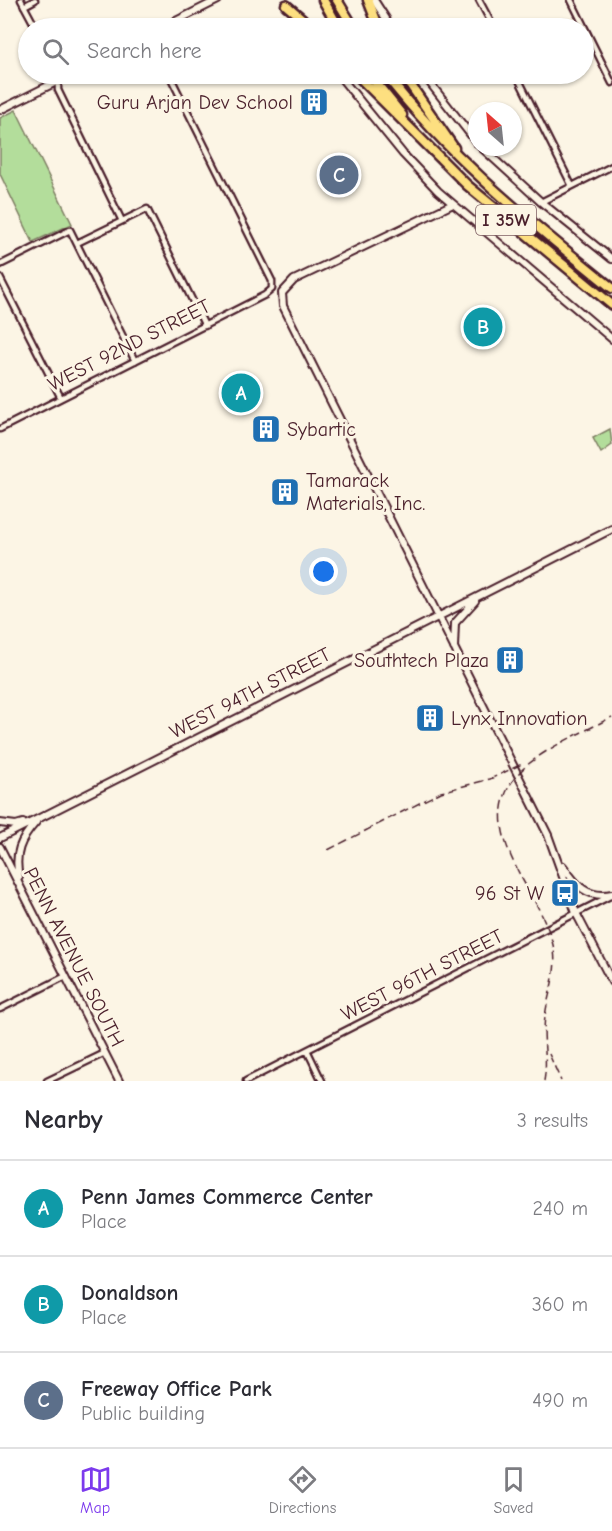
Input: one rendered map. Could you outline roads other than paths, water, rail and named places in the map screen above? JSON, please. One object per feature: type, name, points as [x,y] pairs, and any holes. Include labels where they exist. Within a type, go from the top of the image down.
[{"type":"highway","points":[[323,0],[333,18]]},
{"type":"highway","points":[[337,0],[348,18]]},
{"type":"highway","points":[[368,0],[375,18]]},
{"type":"highway","points":[[284,2],[302,18]]},
{"type":"highway","points":[[366,84],[429,148]]},
{"type":"highway","name":"I 35W","points":[[377,84],[429,148],[504,218],[612,305]]},
{"type":"highway","name":"I 35W","points":[[393,84],[431,130],[468,168],[612,288]]},
{"type":"highway","points":[[410,84],[468,168]]},
{"type":"highway","points":[[589,286],[612,310]]},
{"type":"street","points":[[21,0],[31,18]]},
{"type":"street","points":[[24,6],[35,0]]},
{"type":"street","points":[[182,18],[218,0]]},
{"type":"street","points":[[374,0],[386,18]]},
{"type":"street","points":[[479,0],[489,18]]},
{"type":"street","points":[[571,0],[580,18]]},
{"type":"street","points":[[284,2],[296,18]]},
{"type":"street","points":[[594,47],[612,83]]},
{"type":"street","points":[[0,110],[46,84]]},
{"type":"street","points":[[58,84],[58,90],[122,221]]},
{"type":"street","name":"WEST 92ND STREET","points":[[0,429],[205,326],[272,289],[272,281],[174,84]]},
{"type":"street","points":[[346,84],[403,154],[453,204],[612,339]]},
{"type":"street","points":[[430,84],[468,134]]},
{"type":"street","points":[[521,84],[572,186]]},
{"type":"street","points":[[491,156],[541,202],[612,259]]},
{"type":"street","points":[[541,202],[612,166]]},
{"type":"street","points":[[453,204],[294,280],[282,293],[284,308],[558,859],[576,913],[612,982]]},
{"type":"street","points":[[77,243],[147,209],[205,326]]},
{"type":"street","points":[[0,265],[70,230],[135,361]]},
{"type":"street","points":[[0,278],[61,398]]},
{"type":"street","name":"WEST 94TH STREET","points":[[0,838],[612,529]]},
{"type":"street","points":[[455,652],[455,623],[480,596]]},
{"type":"street","points":[[0,823],[16,825],[38,819]]},
{"type":"street","points":[[21,887],[16,860],[19,845],[38,819]]},
{"type":"street","name":"PENN AVENUE SOUTH","points":[[0,847],[119,1081]]},
{"type":"street","points":[[558,859],[580,888],[596,896],[612,895]]},
{"type":"street","name":"WEST 96TH STREET","points":[[246,1081],[612,895]]},
{"type":"street","points":[[0,1009],[66,976]]},
{"type":"street","points":[[307,1050],[322,1081]]},
{"type":"street","points":[[47,1081],[105,1053]]},
{"type":"railway","points":[[544,1081],[544,1025],[554,973],[555,955],[546,925],[516,867],[504,836],[502,810],[508,788],[521,771],[562,742],[612,717]]},
{"type":"railway","points":[[328,850],[441,792],[490,779],[522,764]]},
{"type":"railway","points":[[549,1054],[561,1081]]},
{"type":"place","name":"Guru Arjan Dev School","points":[[314,102]]},
{"type":"place","name":"Freeway Office Park","points":[[339,175]]},
{"type":"place","name":"Donaldson","points":[[483,327]]},
{"type":"place","name":"Penn James Commerce Center","points":[[241,393]]},
{"type":"place","name":"Sybartic","points":[[266,429]]},
{"type":"place","name":"Tamarack Materials, Inc.","points":[[285,492]]},
{"type":"place","name":"Southtech Plaza","points":[[510,660]]},
{"type":"place","name":"Lynx Innovation","points":[[430,718]]},
{"type":"place","name":"96 St W","points":[[565,893]]}]
